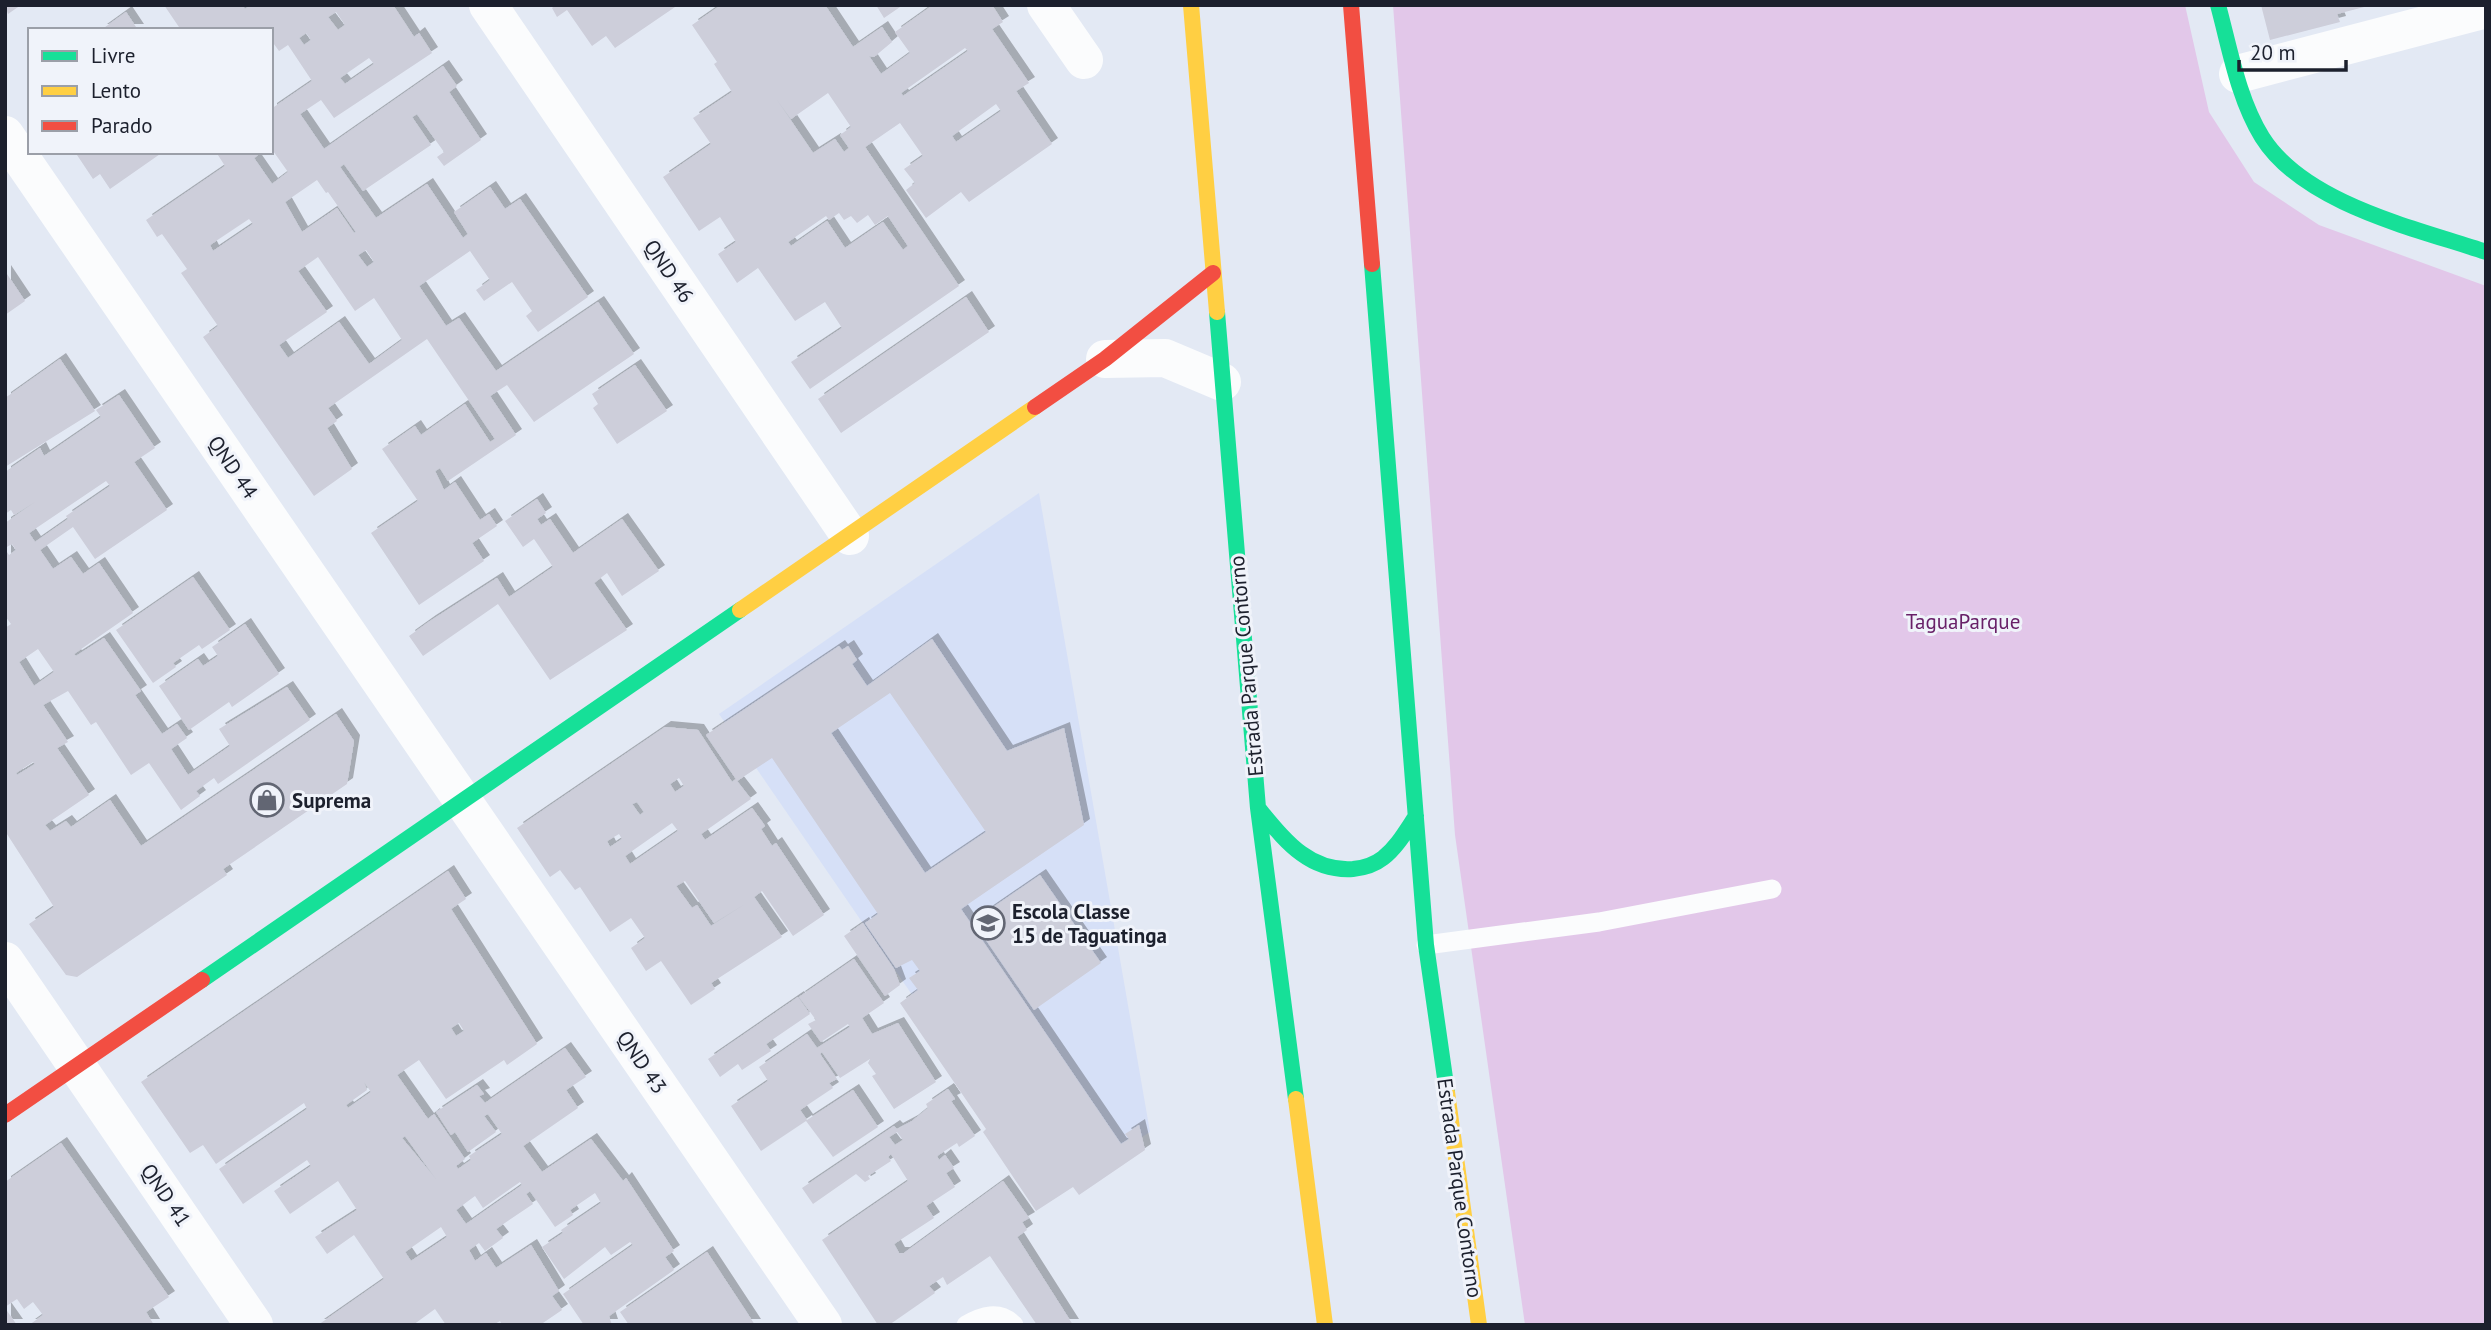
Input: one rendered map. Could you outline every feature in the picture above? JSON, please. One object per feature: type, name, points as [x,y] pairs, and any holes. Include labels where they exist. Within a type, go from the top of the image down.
[{"type":"main road","name":"Estrada Parque Contorno","points":[[1191,5],[1258,808],[1325,1325]]},
{"type":"main road","name":"Estrada Parque Contorno","points":[[1350,5],[1426,945],[1479,1325]]},
{"type":"main road","points":[[2218,5],[2238,74],[2270,149],[2307,182],[2333,196],[2486,252]]},
{"type":"main road","points":[[5,1115],[461,799],[850,537],[1105,359],[1213,272]]},
{"type":"main road","points":[[1258,808],[1306,859],[1325,868],[1340,870],[1377,863],[1396,844],[1416,816]]},
{"type":"street","name":"QND 46","points":[[488,5],[850,537]]},
{"type":"street","points":[[1046,5],[1084,60]]},
{"type":"street","points":[[2238,74],[2486,9]]},
{"type":"street","name":"QND 44","points":[[5,135],[461,799]]},
{"type":"street","points":[[1105,359],[1165,358],[1222,382]]},
{"type":"street","name":"QND 43","points":[[461,799],[822,1325]]},
{"type":"street","name":"QND 41","points":[[5,961],[254,1325]]},
{"type":"lane","points":[[1426,945],[1599,922],[1772,890]]},
{"type":"lane","points":[[966,1325],[990,1315],[1004,1318],[1014,1325]]},
{"type":"shaded area","name":"Escola Classe 15 de Taguatinga","points":[[1039,493],[1150,1132],[1049,1194],[719,714]]},
{"type":"green space","name":"TaguaParque","points":[[1393,5],[2185,5],[2209,112],[2254,182],[2319,225],[2486,286],[2486,1325],[1525,1325],[1455,835]]},
{"type":"building","points":[[5,5],[21,5],[8,14]]},
{"type":"building","points":[[164,5],[242,5],[245,9],[251,5],[393,5],[414,37],[419,33],[432,53],[334,118],[321,100],[300,114],[324,149],[443,66],[457,86],[449,92],[481,140],[444,166],[437,157],[444,152],[417,114],[412,117],[431,145],[363,191],[344,164],[340,167],[376,218],[427,184],[463,238],[468,234],[454,212],[490,187],[505,209],[520,199],[588,297],[538,332],[526,316],[532,311],[512,282],[484,301],[476,290],[490,280],[470,251],[419,286],[446,326],[459,318],[496,371],[598,302],[634,354],[534,422],[507,385],[490,396],[516,435],[448,481],[440,468],[435,471],[444,490],[455,482],[480,520],[489,514],[497,526],[472,543],[484,561],[419,605],[371,533],[418,501],[382,449],[415,426],[421,435],[465,404],[490,442],[495,439],[427,339],[328,408],[337,421],[327,428],[352,469],[314,496],[203,337],[218,326],[181,273],[187,269],[162,234],[157,237],[146,220],[225,166],[217,154],[259,154],[254,158],[272,184],[288,172],[273,151],[273,108],[312,81],[288,45],[279,51],[273,43],[273,28],[180,28]],"holes":[[[336,12],[345,25],[338,30],[328,17]],[[306,33],[311,40],[304,45],[299,38]],[[369,58],[374,64],[345,84],[340,78]],[[317,180],[356,232],[354,233],[337,208],[302,232],[285,202]],[[249,219],[253,224],[213,251],[210,245]],[[366,250],[374,262],[367,267],[358,255]],[[318,257],[355,311],[374,298],[402,340],[369,364],[339,322],[288,358],[279,345],[327,312],[298,271]]]},
{"type":"building","points":[[555,5],[678,5],[615,48],[606,36],[592,46],[567,10],[557,17],[552,8]]},
{"type":"building","points":[[721,5],[825,5],[853,47],[882,27],[892,42],[874,57],[869,56],[881,74],[910,53],[895,32],[933,5],[992,5],[1003,22],[992,29],[1029,83],[1016,91],[1052,144],[969,202],[961,192],[926,218],[906,190],[915,183],[904,169],[923,156],[900,123],[865,147],[959,286],[810,389],[791,362],[842,328],[825,302],[795,321],[758,268],[737,283],[718,254],[736,242],[720,217],[699,231],[663,177],[711,144],[693,118],[732,92],[714,64],[717,62],[692,25]],"holes":[[[965,48],[968,51],[903,96],[901,93]],[[828,93],[851,127],[840,135],[849,148],[844,152],[835,139],[813,153],[777,100],[791,119]],[[996,104],[1001,111],[956,142],[952,136]],[[839,213],[844,220],[851,216],[857,223],[868,215],[875,225],[888,216],[908,246],[903,250],[883,222],[845,248],[827,221],[791,246],[788,242],[826,216],[829,220]]]},
{"type":"building","points":[[876,5],[903,5],[884,18]]},
{"type":"building","points":[[2261,5],[2368,6],[2337,14],[2340,22],[2270,40]]},
{"type":"building","points":[[126,12],[137,28],[104,28]]},
{"type":"building","points":[[76,154],[160,154],[110,189],[100,174],[93,179]]},
{"type":"building","points":[[5,271],[25,301],[5,315]]},
{"type":"building","points":[[966,297],[989,332],[841,433],[818,399]]},
{"type":"building","points":[[60,359],[95,411],[5,467],[5,398]]},
{"type":"building","points":[[635,365],[667,411],[617,444],[593,408],[598,404],[592,394]]},
{"type":"building","points":[[119,395],[155,448],[134,462],[167,510],[95,559],[73,527],[40,550],[53,569],[71,557],[83,574],[99,563],[133,613],[74,654],[76,656],[104,638],[141,691],[135,695],[162,734],[177,724],[187,738],[171,749],[188,775],[230,746],[219,729],[287,687],[310,720],[218,784],[214,778],[196,791],[200,796],[181,810],[149,763],[131,775],[96,722],[91,725],[68,691],[43,705],[68,742],[57,748],[89,795],[45,825],[50,831],[66,821],[71,827],[110,800],[141,846],[336,714],[354,741],[347,784],[223,869],[227,875],[77,977],[66,975],[29,924],[54,907],[5,831],[5,628],[11,624],[5,616],[5,549],[9,555],[16,550],[12,544],[5,548],[5,523],[35,502],[14,515],[11,510],[5,514],[5,472],[40,448],[44,456],[101,417],[96,410]],"holes":[[[106,481],[110,486],[66,516],[68,519],[35,542],[29,533]],[[38,649],[54,672],[34,686],[19,662]],[[33,762],[35,764],[17,775],[16,773]]]},
{"type":"building","points":[[537,499],[546,513],[537,519],[541,525],[550,519],[573,553],[622,519],[659,571],[622,596],[607,573],[594,583],[627,630],[550,680],[498,604],[423,656],[409,636],[430,621],[497,578],[509,597],[553,567],[534,539],[523,547],[505,521]]},
{"type":"building","points":[[193,577],[230,630],[202,649],[199,645],[173,663],[176,667],[153,683],[116,630]]},
{"type":"building","points":[[245,624],[279,674],[232,707],[229,702],[189,730],[159,686],[198,659],[203,666],[218,656],[212,647]]},
{"type":"building","points":[[932,639],[1007,751],[1064,728],[1084,825],[961,909],[1121,1144],[1129,1139],[1125,1134],[1139,1125],[1145,1150],[1079,1195],[1073,1187],[1036,1211],[983,1132],[986,1129],[900,1003],[918,990],[909,978],[920,971],[912,960],[896,968],[865,923],[878,914],[772,758],[737,781],[751,799],[701,834],[705,840],[752,808],[765,826],[761,829],[772,846],[776,843],[824,915],[793,936],[762,891],[754,897],[782,937],[711,983],[715,989],[691,1005],[661,961],[646,971],[631,948],[645,938],[631,918],[610,932],[580,887],[575,890],[560,870],[550,877],[517,828],[665,727],[698,730],[732,782],[736,779],[706,735],[839,646],[842,650],[848,646],[857,660],[852,664],[867,686]],"holes":[[[890,693],[986,832],[925,873],[831,733]],[[679,778],[684,786],[675,792],[670,784]],[[637,802],[644,812],[640,815],[632,804]],[[672,823],[678,831],[630,864],[625,856]],[[619,834],[622,839],[610,847],[607,841]],[[685,881],[714,923],[745,904],[711,926],[697,905],[692,908],[676,886]]]},
{"type":"building","points":[[448,871],[466,899],[451,909],[537,1044],[507,1065],[504,1060],[446,1099],[419,1060],[397,1075],[428,1119],[434,1114],[465,1159],[456,1166],[458,1169],[471,1160],[469,1156],[502,1134],[488,1114],[484,1116],[496,1132],[468,1152],[455,1132],[451,1135],[436,1112],[477,1085],[484,1094],[479,1096],[485,1103],[565,1048],[586,1077],[566,1090],[578,1108],[523,1146],[542,1172],[591,1139],[623,1181],[626,1178],[674,1251],[665,1257],[674,1270],[609,1316],[612,1325],[584,1325],[563,1294],[633,1245],[630,1242],[611,1255],[605,1247],[564,1279],[542,1247],[563,1233],[561,1230],[601,1203],[595,1193],[570,1210],[573,1215],[555,1227],[530,1191],[526,1194],[533,1204],[496,1229],[503,1238],[485,1251],[479,1243],[469,1250],[475,1261],[486,1253],[496,1268],[531,1245],[559,1291],[552,1296],[562,1310],[540,1325],[502,1325],[500,1321],[493,1325],[446,1325],[435,1309],[413,1325],[318,1325],[384,1279],[354,1235],[327,1254],[315,1237],[357,1210],[338,1181],[290,1214],[274,1191],[311,1166],[307,1160],[243,1204],[219,1169],[307,1109],[304,1103],[216,1164],[203,1145],[190,1153],[141,1082]],"holes":[[[459,1023],[464,1031],[456,1036],[451,1028]],[[364,1082],[371,1092],[348,1108],[346,1105],[367,1090]],[[405,1136],[436,1179],[402,1138]],[[520,1182],[522,1185],[466,1224],[456,1210],[475,1196],[483,1208]],[[441,1227],[447,1237],[411,1261],[405,1252]]]},
{"type":"building","points":[[1040,875],[1101,963],[1034,1010],[973,921]]},
{"type":"building","points":[[863,923],[894,969],[900,985],[885,996],[844,936]]},
{"type":"building","points":[[854,959],[884,1003],[862,1018],[872,1034],[898,1023],[936,1082],[894,1109],[872,1076],[876,1074],[868,1063],[870,1059],[840,1078],[822,1052],[820,1054],[837,1079],[829,1083],[833,1088],[800,1110],[807,1120],[853,1090],[878,1127],[833,1157],[806,1121],[761,1151],[731,1106],[768,1081],[759,1067],[807,1034],[817,1048],[850,1027],[848,1024],[821,1042],[808,1024],[816,1020],[799,997]]},
{"type":"building","points":[[798,997],[810,1014],[766,1044],[771,1051],[742,1070],[738,1064],[720,1077],[708,1059]]},
{"type":"building","points":[[948,1089],[955,1099],[951,1101],[975,1136],[959,1147],[957,1143],[937,1156],[939,1160],[945,1155],[954,1168],[946,1173],[955,1187],[926,1206],[934,1218],[894,1244],[899,1253],[904,1253],[1003,1181],[1029,1218],[1022,1222],[1027,1230],[1017,1237],[1073,1325],[1037,1325],[990,1256],[947,1285],[943,1277],[929,1286],[935,1293],[889,1325],[878,1325],[822,1240],[908,1181],[891,1154],[888,1157],[891,1161],[868,1176],[870,1179],[865,1182],[856,1174],[813,1204],[802,1188],[894,1126],[897,1129],[912,1121],[928,1108],[926,1104]],"holes":[[[897,1132],[903,1140],[895,1145],[889,1137]]]},
{"type":"building","points":[[61,1143],[169,1297],[146,1312],[154,1325],[29,1325],[43,1315],[33,1302],[24,1309],[17,1299],[5,1307],[5,1182]]},
{"type":"building","points":[[707,1252],[755,1325],[629,1325],[620,1312]]},
{"type":"building","points":[[5,1308],[17,1325],[5,1325]]},
{"type":"traffic: fast","points":[[2218,5],[2247,106],[2262,137],[2281,160],[2305,180],[2363,211],[2486,252]]},
{"type":"traffic: fast","points":[[1372,264],[1426,945],[1447,1092]]},
{"type":"traffic: fast","points":[[1217,312],[1258,808],[1296,1099]]},
{"type":"traffic: fast","points":[[202,980],[740,610]]},
{"type":"traffic: fast","points":[[1258,808],[1298,851],[1310,859],[1337,869],[1361,868],[1380,860],[1397,844],[1416,816]]},
{"type":"traffic: slow","points":[[1191,5],[1217,312]]},
{"type":"traffic: slow","points":[[740,610],[1035,407]]},
{"type":"traffic: slow","points":[[1447,1092],[1479,1325]]},
{"type":"traffic: slow","points":[[1296,1099],[1325,1325]]},
{"type":"traffic: jam","points":[[1351,5],[1372,264]]},
{"type":"traffic: jam","points":[[1035,407],[1105,359],[1213,273]]},
{"type":"traffic: jam","points":[[5,1115],[202,980]]},
{"type":"place","name":"Suprema","points":[[267,800]]},
{"type":"place","name":"Escola Classe 15 de Taguatinga","points":[[988,923]]}]
